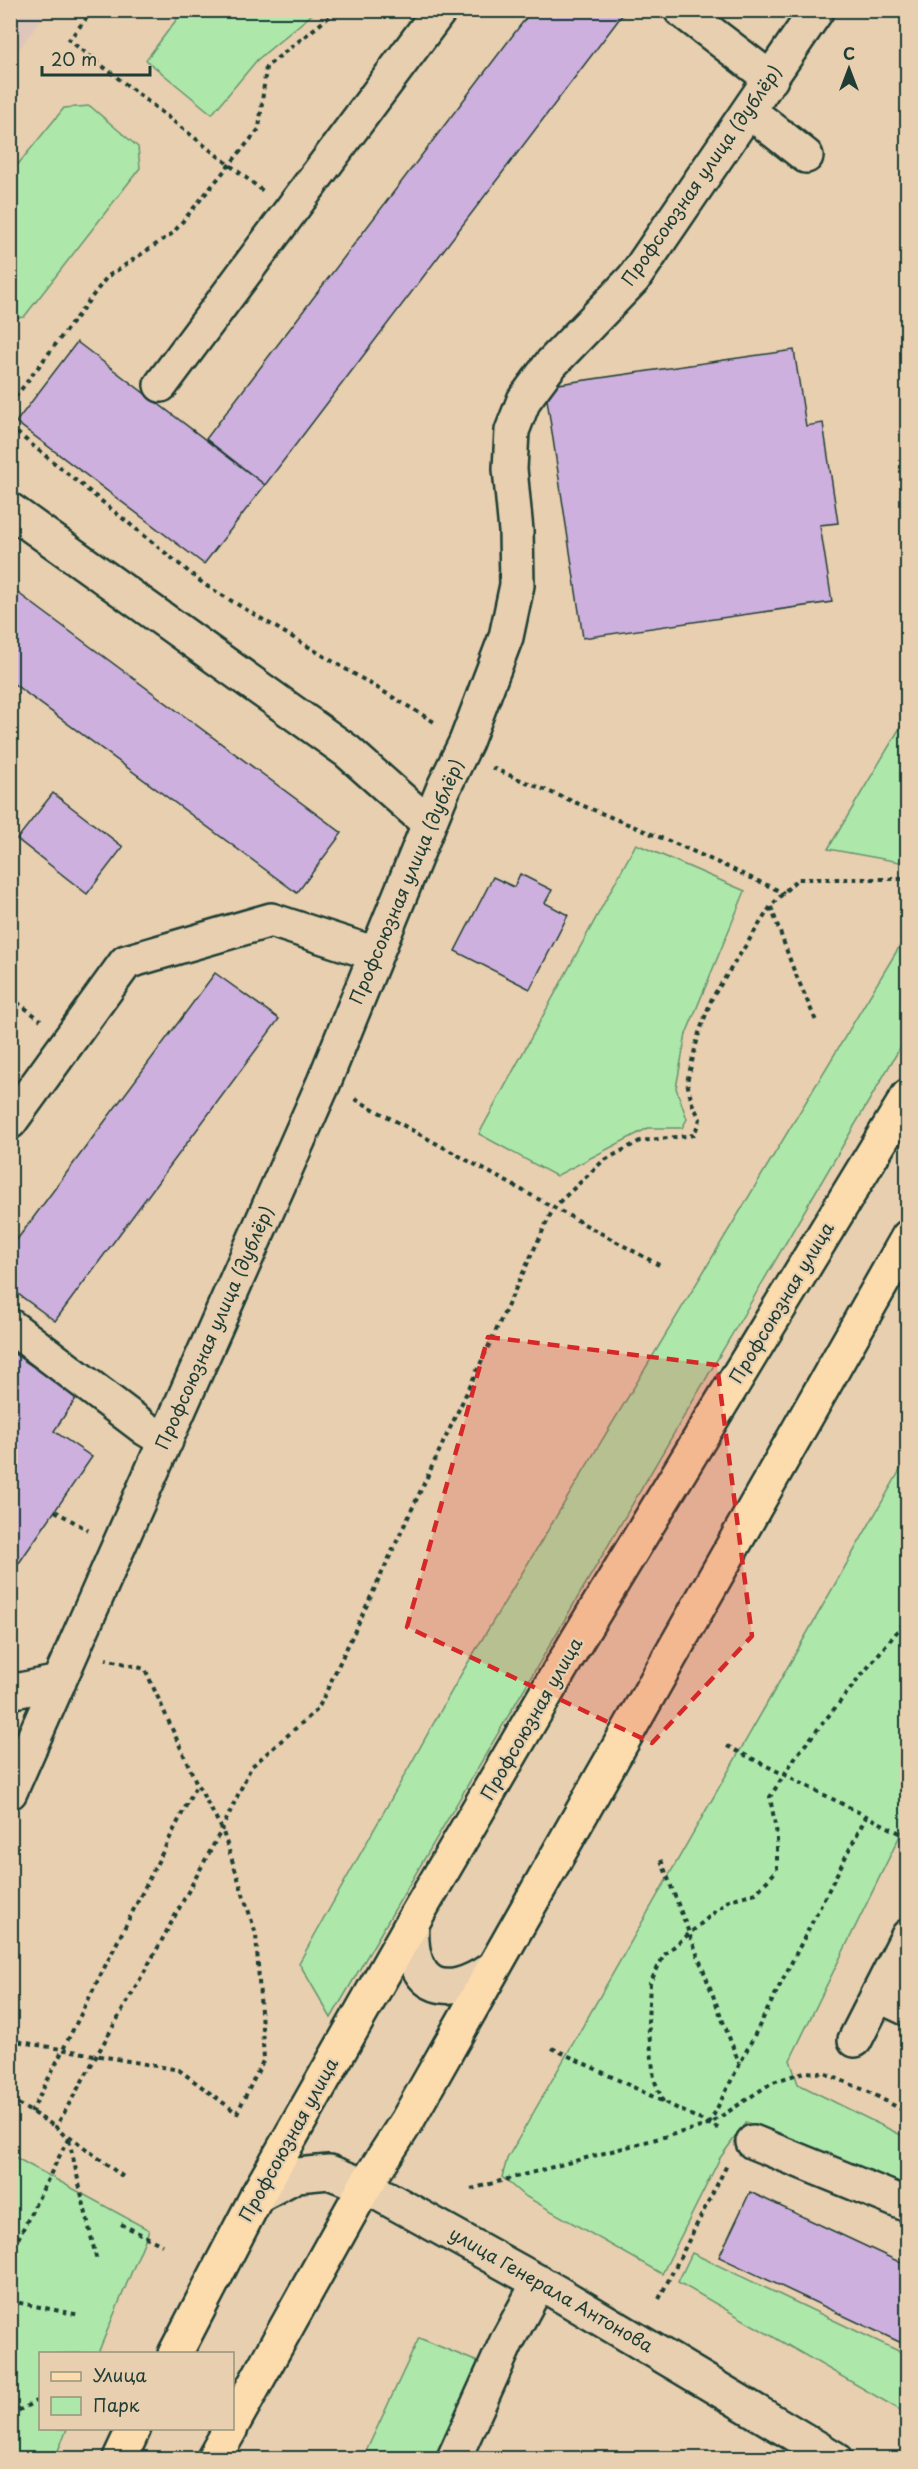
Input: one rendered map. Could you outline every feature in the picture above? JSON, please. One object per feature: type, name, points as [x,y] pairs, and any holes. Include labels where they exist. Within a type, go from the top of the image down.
[{"type":"main road","name":"Профсоюзная улица","points":[[176,2352],[257,2196],[412,1923],[585,1629],[908,1095]]},
{"type":"main road","points":[[234,2423],[365,2186],[407,2121],[908,1237]]},
{"type":"main road","points":[[120,2458],[133,2430]]},
{"type":"main road","points":[[214,2458],[230,2430]]},
{"type":"street","points":[[160,385],[440,10]]},
{"type":"street","points":[[681,10],[771,79]]},
{"type":"street","name":"Профсоюзная улица (дублёр)","points":[[10,1792],[324,1082],[429,824],[466,742],[506,637],[517,585],[516,531],[510,469],[512,431],[524,400],[550,365],[634,278],[817,10]]},
{"type":"street","points":[[749,111],[806,156]]},
{"type":"street","points":[[10,510],[347,751],[429,824]]},
{"type":"street","points":[[10,1122],[126,962],[270,920],[376,954]]},
{"type":"street","points":[[10,1326],[146,1429],[166,1441]]},
{"type":"street","points":[[10,1692],[59,1683]]},
{"type":"street","points":[[412,1923],[411,1945],[415,1962],[424,1978],[439,1986],[456,1986],[476,1980],[493,1968]]},
{"type":"street","points":[[855,2040],[908,1936]]},
{"type":"street","points":[[878,1995],[908,2009]]},
{"type":"street","points":[[753,2142],[908,2205]]},
{"type":"street","name":"улица Генерала Антонова","points":[[257,2196],[297,2175],[318,2173],[329,2172],[365,2186],[538,2282],[834,2458]]},
{"type":"street","points":[[454,2458],[507,2342],[538,2282]]},
{"type":"path","points":[[93,10],[69,40],[289,212]]},
{"type":"path","points":[[10,404],[107,277],[173,233],[259,129],[266,67],[338,10]]},
{"type":"path","points":[[10,427],[205,585],[466,742],[484,764],[688,849],[784,893]]},
{"type":"path","points":[[56,2127],[156,1951],[222,1829],[251,1767],[318,1709],[554,1207],[603,1161],[640,1142],[694,1135],[700,1119],[692,1102],[687,1082],[699,1033],[711,998],[771,906],[797,879],[908,879]]},
{"type":"path","points":[[771,906],[793,968],[816,1021]]},
{"type":"path","points":[[324,1082],[659,1265]]},
{"type":"path","points":[[55,1511],[91,1532]]},
{"type":"path","points":[[663,2102],[654,2079],[648,2022],[650,1983],[664,1955],[690,1936],[729,1900],[756,1893],[777,1870],[777,1835],[770,1797],[796,1755],[908,1618]]},
{"type":"path","points":[[10,2040],[179,2070],[237,2113],[264,2059],[256,1934],[222,1829],[197,1784],[145,1669],[118,1663],[75,1647]]},
{"type":"path","points":[[727,1746],[908,1837]]},
{"type":"path","points":[[31,2113],[197,1784]]},
{"type":"path","points":[[708,2125],[866,1816]]},
{"type":"path","points":[[661,1860],[740,2064]]},
{"type":"path","points":[[552,2048],[708,2125]]},
{"type":"path","points":[[471,2189],[708,2125],[773,2082],[804,2072],[824,2073],[869,2092],[908,2113]]},
{"type":"path","points":[[10,2099],[56,2127],[126,2179]]},
{"type":"path","points":[[56,2127],[68,2139],[97,2262]]},
{"type":"path","points":[[10,2255],[68,2139]]},
{"type":"path","points":[[659,2299],[729,2161],[753,2142]]},
{"type":"path","points":[[121,2224],[162,2244]]},
{"type":"path","points":[[10,2301],[80,2315]]},
{"type":"path","points":[[10,2415],[39,2400]]},
{"type":"highlighted area","points":[[488,1337],[717,1365],[752,1636],[652,1743],[407,1627]]},
{"type":"shaded area","points":[[10,11],[47,11],[11,60]]},
{"type":"green space","points":[[183,11],[316,11],[257,60],[212,114],[146,60]]},
{"type":"green space","points":[[90,106],[138,147],[140,168],[24,317],[11,318],[11,173],[64,108]]},
{"type":"green space","points":[[907,716],[907,859],[905,863],[828,849]]},
{"type":"green space","points":[[636,844],[745,891],[686,1034],[676,1088],[687,1119],[682,1128],[648,1128],[556,1176],[479,1134]]},
{"type":"green space","points":[[907,934],[907,1036],[331,2018],[299,1963],[463,1671]]},
{"type":"green space","points":[[907,1458],[907,1821],[790,2060],[798,2084],[907,2138],[907,2188],[746,2122],[720,2158],[662,2274],[523,2195],[502,2177],[507,2159]]},
{"type":"green space","points":[[11,2155],[149,2230],[98,2352],[39,2352],[39,2430],[67,2430],[55,2458],[11,2458]]},
{"type":"green space","points":[[692,2253],[907,2355],[907,2414],[678,2282]]},
{"type":"green space","points":[[419,2338],[485,2365],[442,2458],[363,2458]]},
{"type":"building","points":[[532,10],[626,10],[265,485],[206,439]]},
{"type":"building","points":[[77,342],[265,485],[204,564],[16,422]]},
{"type":"building","points":[[794,350],[806,426],[823,423],[838,523],[820,525],[832,602],[583,638],[545,386]]},
{"type":"building","points":[[10,587],[342,833],[297,893],[10,681]]},
{"type":"building","points":[[53,793],[123,847],[87,894],[17,839]]},
{"type":"building","points":[[520,874],[552,890],[545,903],[568,915],[530,989],[455,951],[493,877],[514,887]]},
{"type":"building","points":[[215,973],[279,1019],[55,1321],[10,1288],[10,1249]]},
{"type":"building","points":[[10,1351],[77,1397],[54,1431],[92,1457],[10,1576]]},
{"type":"building","points":[[750,2192],[908,2266],[908,2346],[719,2257]]}]
